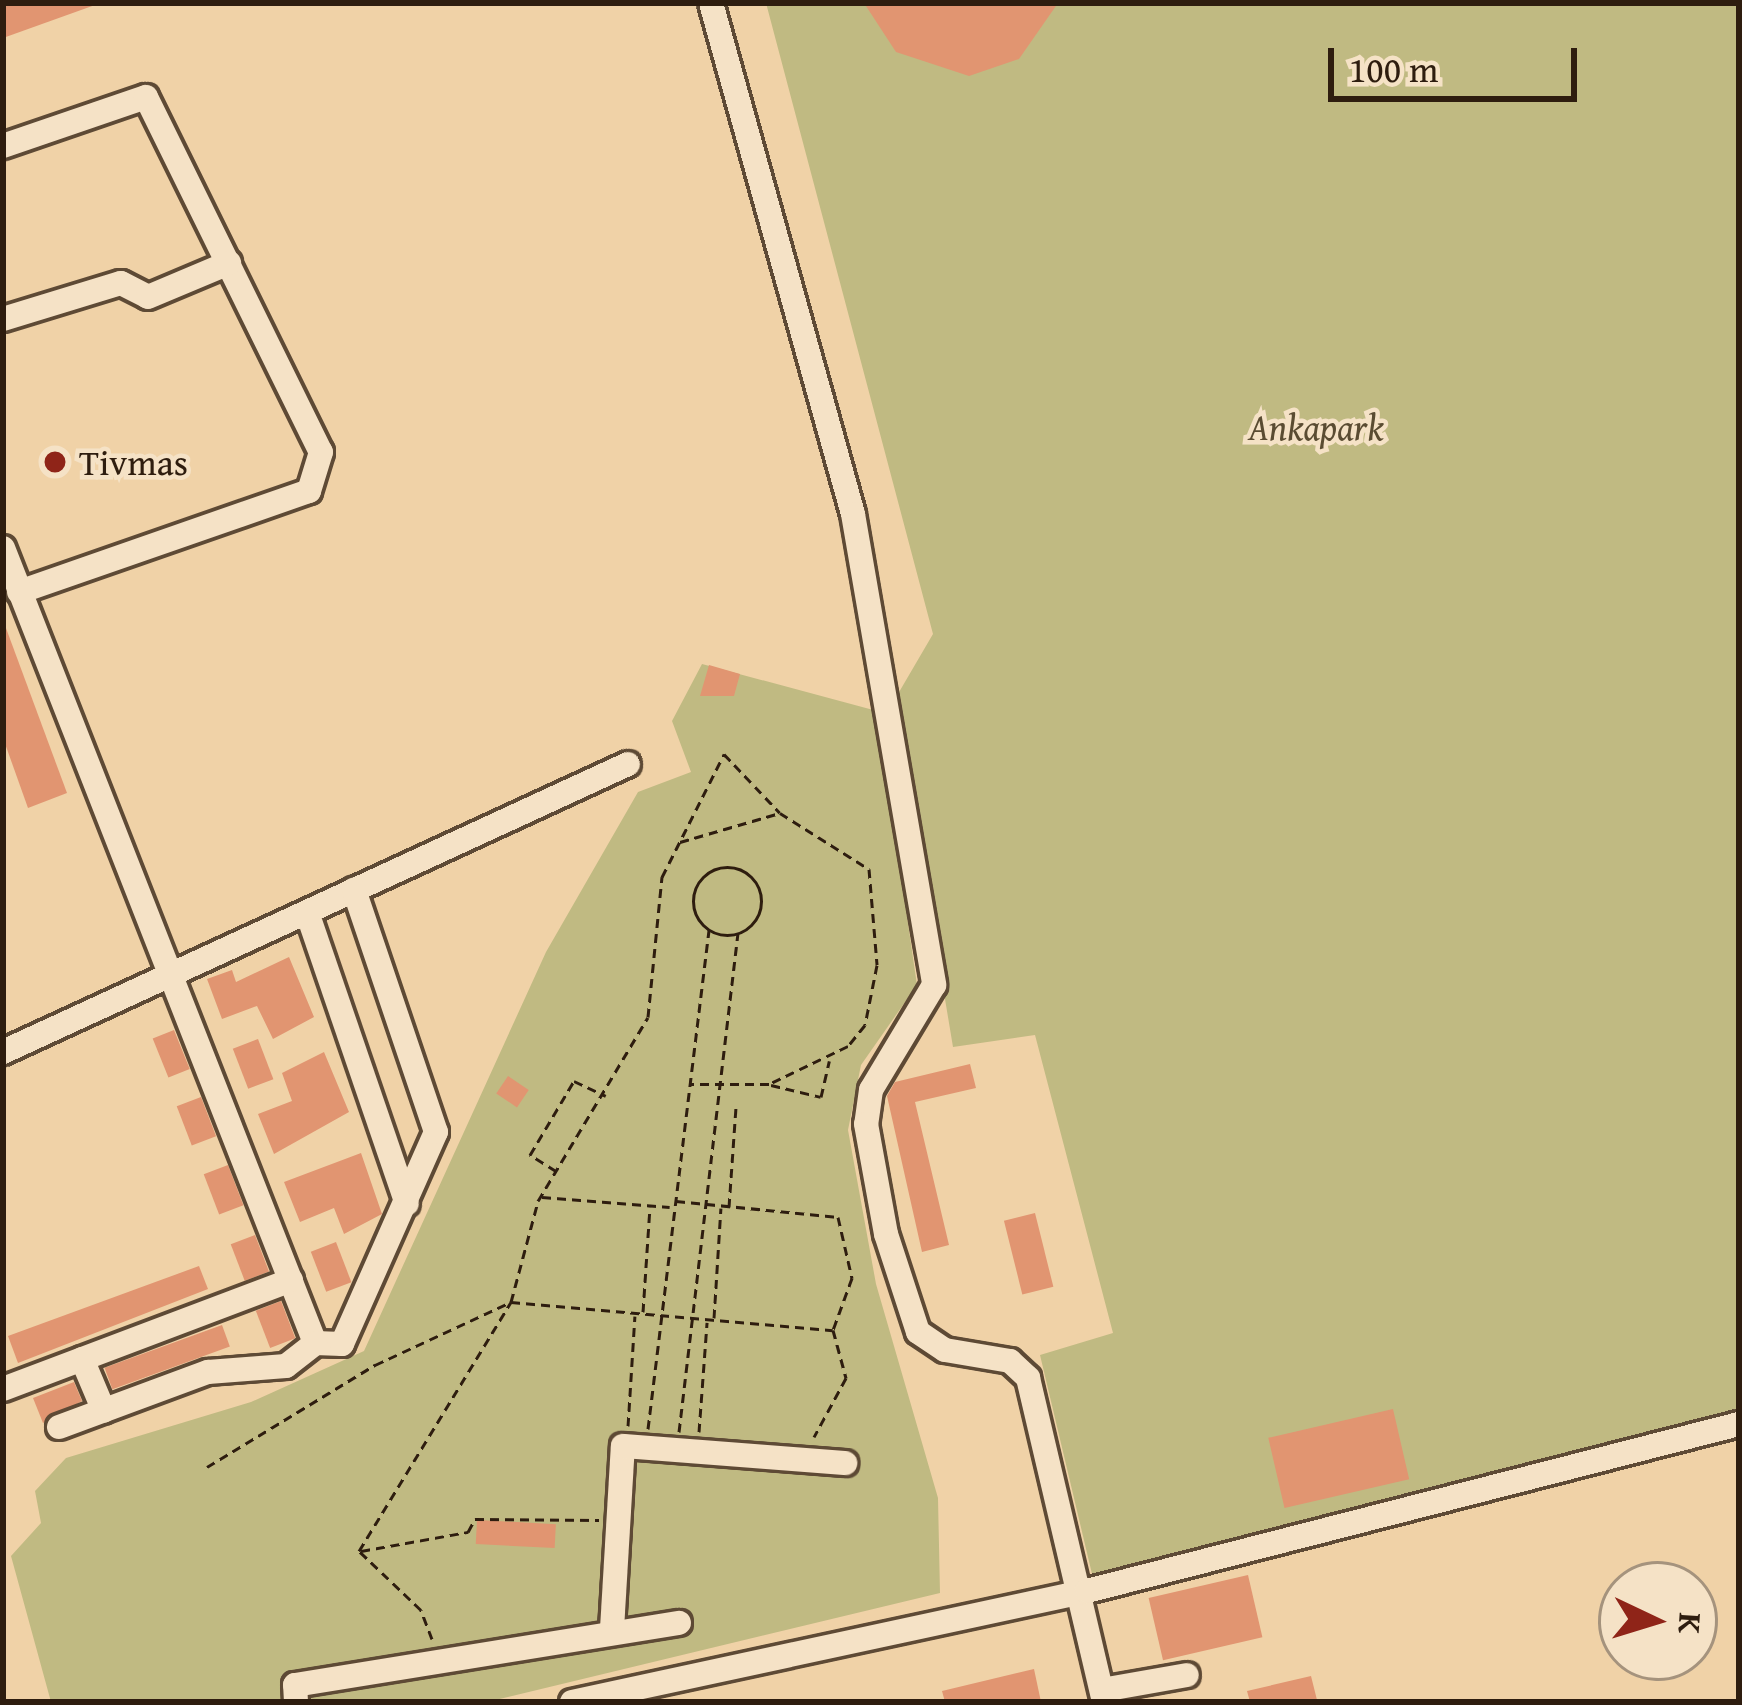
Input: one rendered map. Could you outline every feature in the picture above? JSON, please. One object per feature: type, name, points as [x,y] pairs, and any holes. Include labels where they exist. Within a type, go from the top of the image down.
[{"type":"street","points":[[711,3],[853,514],[934,985],[872,1090],[866,1124],[886,1234],[919,1332],[945,1351],[1010,1361],[1028,1378],[1103,1696],[1186,1675]]},
{"type":"street","points":[[3,146],[146,97],[321,452],[309,491],[19,592]]},
{"type":"street","points":[[3,319],[121,283],[148,297],[229,263]]},
{"type":"street","points":[[3,548],[315,1343]]},
{"type":"street","points":[[3,1052],[628,764]]},
{"type":"street","points":[[59,1427],[208,1372],[295,1363],[315,1343],[342,1344],[436,1132],[355,890]]},
{"type":"street","points":[[308,915],[407,1204]]},
{"type":"street","points":[[3,1388],[291,1280]]},
{"type":"street","points":[[82,1359],[104,1411]]},
{"type":"street","points":[[572,1702],[1078,1593],[1739,1424]]},
{"type":"street","points":[[612,1629],[618,1521],[636,1448],[844,1463]]},
{"type":"street","points":[[296,1702],[295,1684],[612,1629],[680,1623]]},
{"type":"path","points":[[359,1551],[512,1302],[541,1197],[608,1096],[648,1017],[662,877],[719,754],[779,813],[860,857],[876,886],[866,1025],[829,1057],[769,1084]]},
{"type":"path","points":[[678,842],[779,813]]},
{"type":"path","points":[[636,1448],[660,1316],[709,930],[696,889],[735,868],[761,903],[738,933],[692,1319],[688,1451]]},
{"type":"path","points":[[709,930],[738,933]]},
{"type":"path","points":[[690,1084],[769,1084],[821,1097],[829,1057]]},
{"type":"path","points":[[558,1172],[530,1155],[574,1082],[608,1096]]},
{"type":"path","points":[[729,1207],[736,1108]]},
{"type":"path","points":[[541,1197],[721,1206],[842,1221],[852,1278],[833,1330],[846,1378],[802,1460]]},
{"type":"path","points":[[643,1315],[650,1206]]},
{"type":"path","points":[[688,1451],[711,1321],[721,1206]]},
{"type":"path","points":[[208,1467],[376,1365],[512,1302],[833,1330]]},
{"type":"path","points":[[635,1315],[636,1448]]},
{"type":"path","points":[[359,1551],[468,1532],[476,1519],[618,1521]]},
{"type":"path","points":[[359,1551],[421,1610],[439,1657]]},
{"type":"green space","name":"Ankapark","points":[[766,3],[1739,3],[1739,1415],[1097,1595],[1040,1355],[1113,1333],[1035,1035],[953,1047],[895,699],[933,634]]},
{"type":"green space","points":[[702,664],[877,711],[917,985],[861,1065],[848,1130],[876,1284],[938,1498],[940,1593],[487,1702],[51,1702],[11,1556],[41,1523],[35,1491],[66,1458],[251,1402],[364,1351],[546,952],[638,792],[691,772],[672,721]]},
{"type":"building","points":[[3,3],[94,3],[95,5],[3,38]]},
{"type":"building","points":[[864,3],[1058,3],[1019,59],[969,76],[896,52]]},
{"type":"building","points":[[3,620],[67,793],[28,808],[3,738]]},
{"type":"building","points":[[709,665],[740,674],[734,696],[700,696]]},
{"type":"building","points":[[289,957],[314,1017],[273,1039],[257,1006],[222,1019],[207,979],[232,970],[236,982]]},
{"type":"building","points":[[174,1030],[190,1069],[168,1078],[153,1039]]},
{"type":"building","points":[[258,1039],[273,1079],[248,1089],[233,1049]]},
{"type":"building","points":[[324,1052],[349,1112],[274,1154],[258,1114],[292,1101],[282,1073]]},
{"type":"building","points":[[970,1064],[976,1088],[915,1102],[949,1245],[922,1252],[887,1096],[895,1082]]},
{"type":"building","points":[[508,1076],[529,1090],[517,1107],[496,1093]]},
{"type":"building","points":[[201,1097],[216,1136],[192,1146],[177,1106]]},
{"type":"building","points":[[361,1153],[382,1214],[344,1234],[334,1208],[300,1222],[284,1182]]},
{"type":"building","points":[[228,1165],[243,1205],[219,1214],[204,1174]]},
{"type":"building","points":[[1035,1213],[1053,1287],[1022,1294],[1004,1221]]},
{"type":"building","points":[[255,1235],[269,1271],[245,1281],[231,1244]]},
{"type":"building","points":[[336,1242],[351,1282],[326,1292],[311,1252]]},
{"type":"building","points":[[199,1266],[208,1289],[18,1363],[8,1336]]},
{"type":"building","points":[[281,1301],[295,1338],[270,1348],[256,1311]]},
{"type":"building","points":[[222,1325],[230,1347],[112,1389],[105,1368]]},
{"type":"building","points":[[74,1382],[82,1401],[43,1423],[33,1398]]},
{"type":"building","points":[[1393,1409],[1409,1479],[1284,1508],[1268,1438]]},
{"type":"building","points":[[477,1520],[556,1524],[555,1548],[476,1544]]},
{"type":"building","points":[[1248,1575],[1262,1637],[1163,1660],[1149,1598]]},
{"type":"building","points":[[1034,1669],[1041,1702],[945,1702],[942,1691]]},
{"type":"building","points":[[1311,1676],[1317,1700],[1250,1702],[1247,1691]]},
{"type":"place","name":"Tivmas","points":[[55,462]]}]
